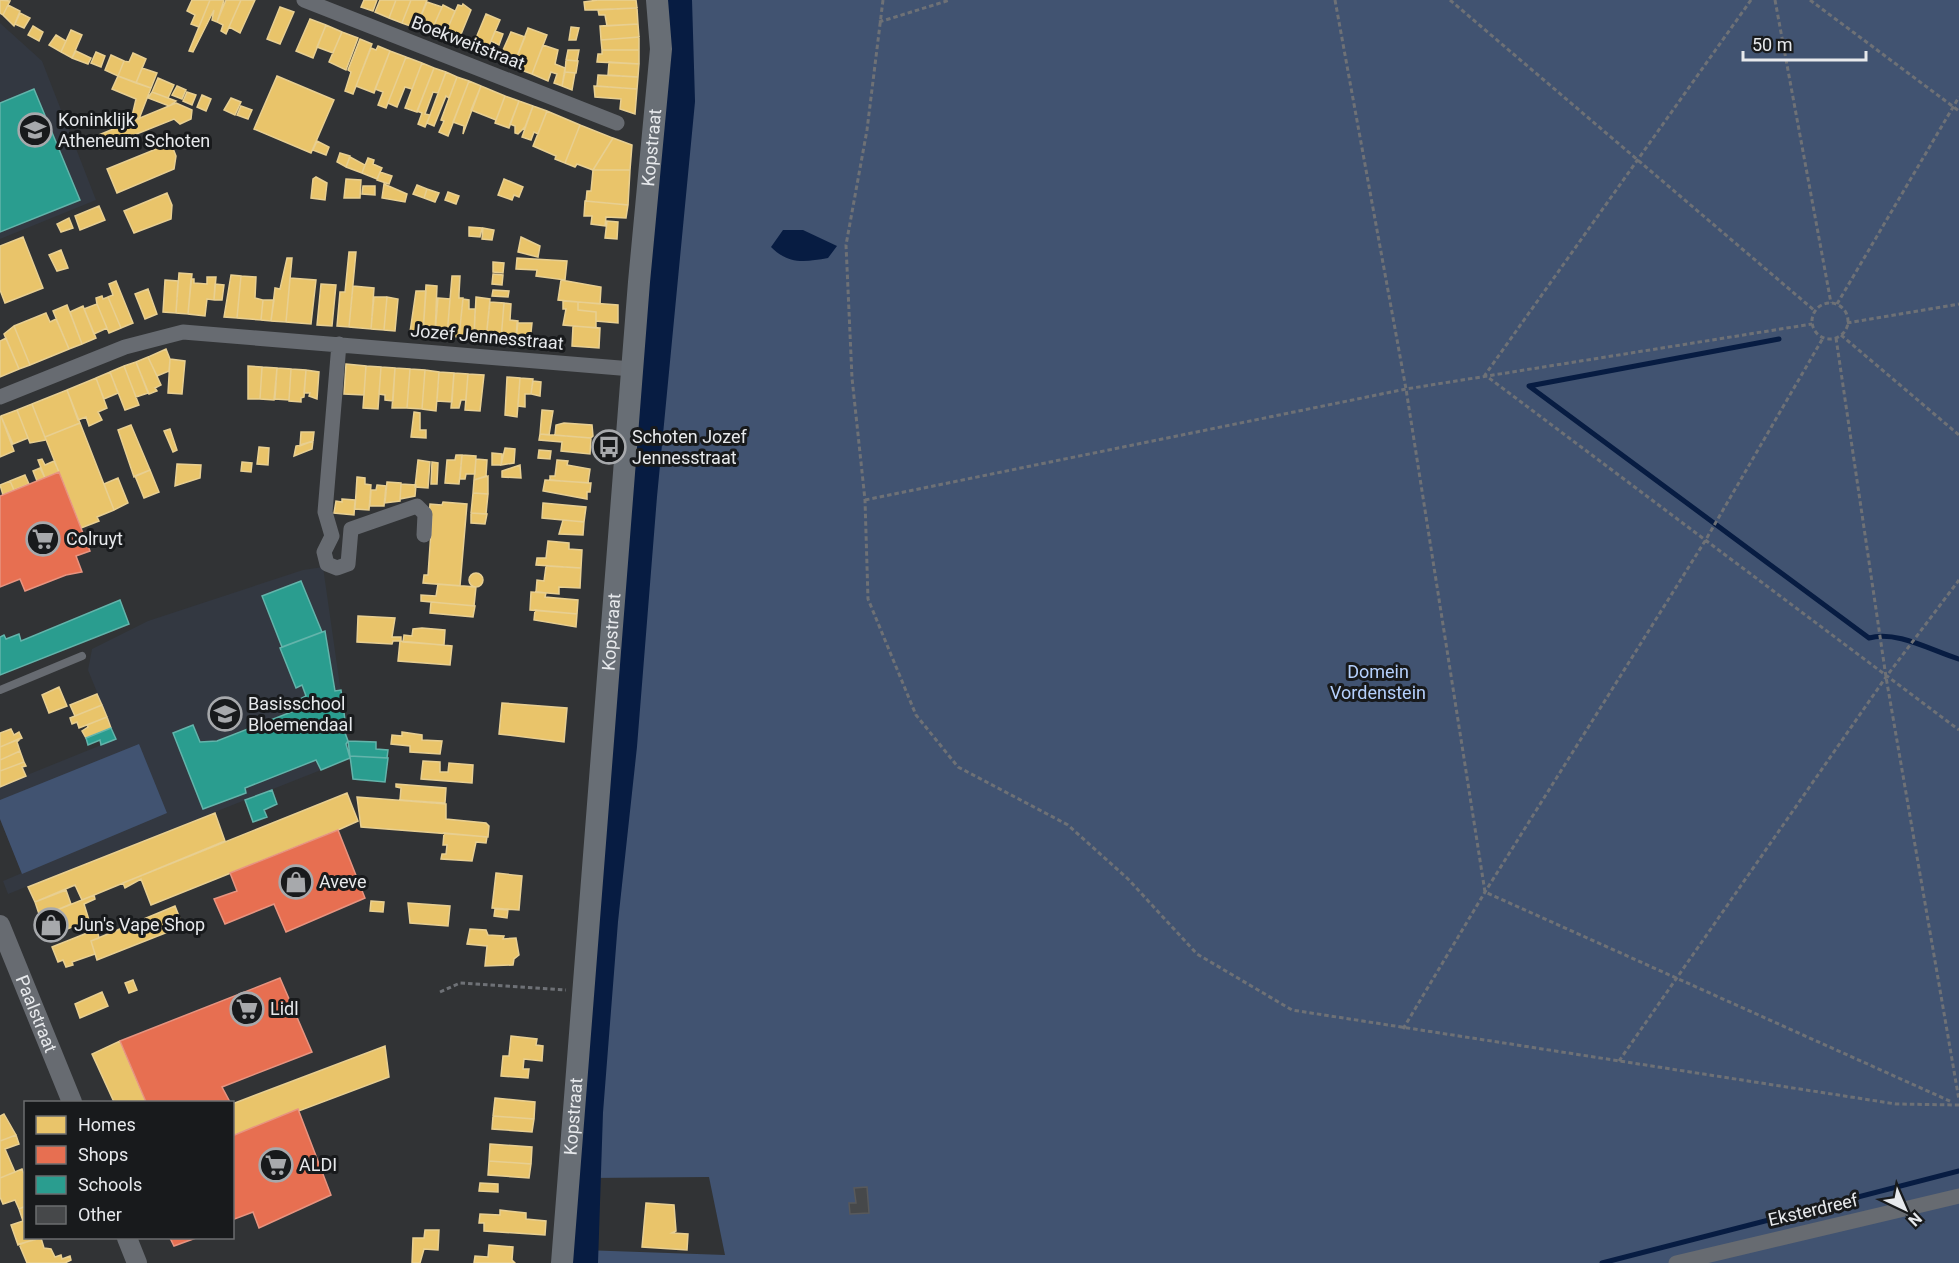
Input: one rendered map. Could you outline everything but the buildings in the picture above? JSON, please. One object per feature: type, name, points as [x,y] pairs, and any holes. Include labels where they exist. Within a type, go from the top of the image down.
[{"type":"main road","name":"Kopstraat","points":[[562,1263],[632,369],[662,49],[657,0]]},
{"type":"street","name":"Boekweitstraat","points":[[304,0],[617,123]]},
{"type":"street","name":"Jozef Jennesstraat","points":[[0,397],[125,347],[183,332],[632,369]]},
{"type":"street","points":[[339,344],[325,512],[332,536],[324,552],[327,564],[337,568],[348,564],[351,529]]},
{"type":"street","points":[[332,536],[417,506],[425,514],[424,535]]},
{"type":"street","name":"Paalstraat","points":[[0,925],[72,1101]]},
{"type":"street","name":"Eksterdreef","points":[[1677,1263],[1959,1196]]},
{"type":"street","points":[[127,1239],[137,1263]]},
{"type":"lane","points":[[0,690],[82,656]]},
{"type":"path","points":[[883,0],[867,129],[846,245],[852,378],[865,500],[868,599],[916,715],[958,767],[1068,825],[1128,879],[1197,954],[1292,1010],[1896,1104],[1954,1103]]},
{"type":"path","points":[[879,22],[950,0]]},
{"type":"path","points":[[1335,0],[1406,389],[1485,892]]},
{"type":"path","points":[[1450,0],[1815,311]]},
{"type":"path","points":[[1485,375],[1751,0]]},
{"type":"path","points":[[1775,0],[1831,303]]},
{"type":"path","points":[[1810,0],[1959,111]]},
{"type":"path","points":[[1837,304],[1959,97]]},
{"type":"path","points":[[1812,324],[1815,311],[1819,306],[1837,304],[1846,313],[1847,323],[1841,335],[1836,338],[1823,338]]},
{"type":"path","points":[[1847,323],[1959,304]]},
{"type":"path","points":[[865,500],[1406,389],[1812,324]]},
{"type":"path","points":[[1812,324],[1823,338]]},
{"type":"path","points":[[1841,335],[1959,435]]},
{"type":"path","points":[[1403,1029],[1485,892],[1705,541],[1823,338]]},
{"type":"path","points":[[1836,338],[1886,677],[1959,1100]]},
{"type":"path","points":[[1485,375],[1959,730]]},
{"type":"path","points":[[1619,1060],[1886,677],[1959,579]]},
{"type":"path","points":[[1485,892],[1959,1105]]},
{"type":"path","points":[[440,992],[460,983],[568,991]]},
{"type":"shaded area","name":"Koninklijk Atheneum Schoten","points":[[0,23],[42,61],[96,200],[0,239]]},
{"type":"shaded area","points":[[783,230],[803,230],[837,246],[828,258],[798,261],[784,257],[771,247]]},
{"type":"shaded area","name":"Basisschool Bloemendaal","points":[[323,567],[350,756],[321,770],[8,894],[3,881],[22,873],[0,819],[0,786],[116,739],[88,670],[92,649],[148,621],[303,570]]},
{"type":"green space","name":"Domein Vordenstein","points":[[669,0],[1959,0],[1959,1263],[583,1263],[583,1250],[725,1255],[709,1177],[588,1178],[674,103]]},
{"type":"green space","points":[[139,744],[167,813],[22,874],[0,819],[0,800]]},
{"type":"waterway","points":[[583,1263],[588,1112],[603,921],[622,746],[642,496],[680,101],[677,0]]},
{"type":"waterway","points":[[1779,339],[1529,386],[1869,638],[1880,636],[1903,639],[1959,659]]},
{"type":"waterway","points":[[1602,1263],[1959,1171]]},
{"type":"place","name":"Koninklijk Atheneum Schoten","points":[[35,130]]},
{"type":"place","name":"Schoten Jozef Jennesstraat","points":[[609,447]]},
{"type":"place","name":"Colruyt","points":[[43,539]]},
{"type":"place","name":"Basisschool Bloemendaal","points":[[225,714]]},
{"type":"place","name":"Aveve","points":[[296,882]]},
{"type":"place","name":"Jun's Vape Shop","points":[[51,925]]},
{"type":"place","name":"Lidl","points":[[247,1009]]},
{"type":"place","name":"ALDI","points":[[276,1165]]}]
